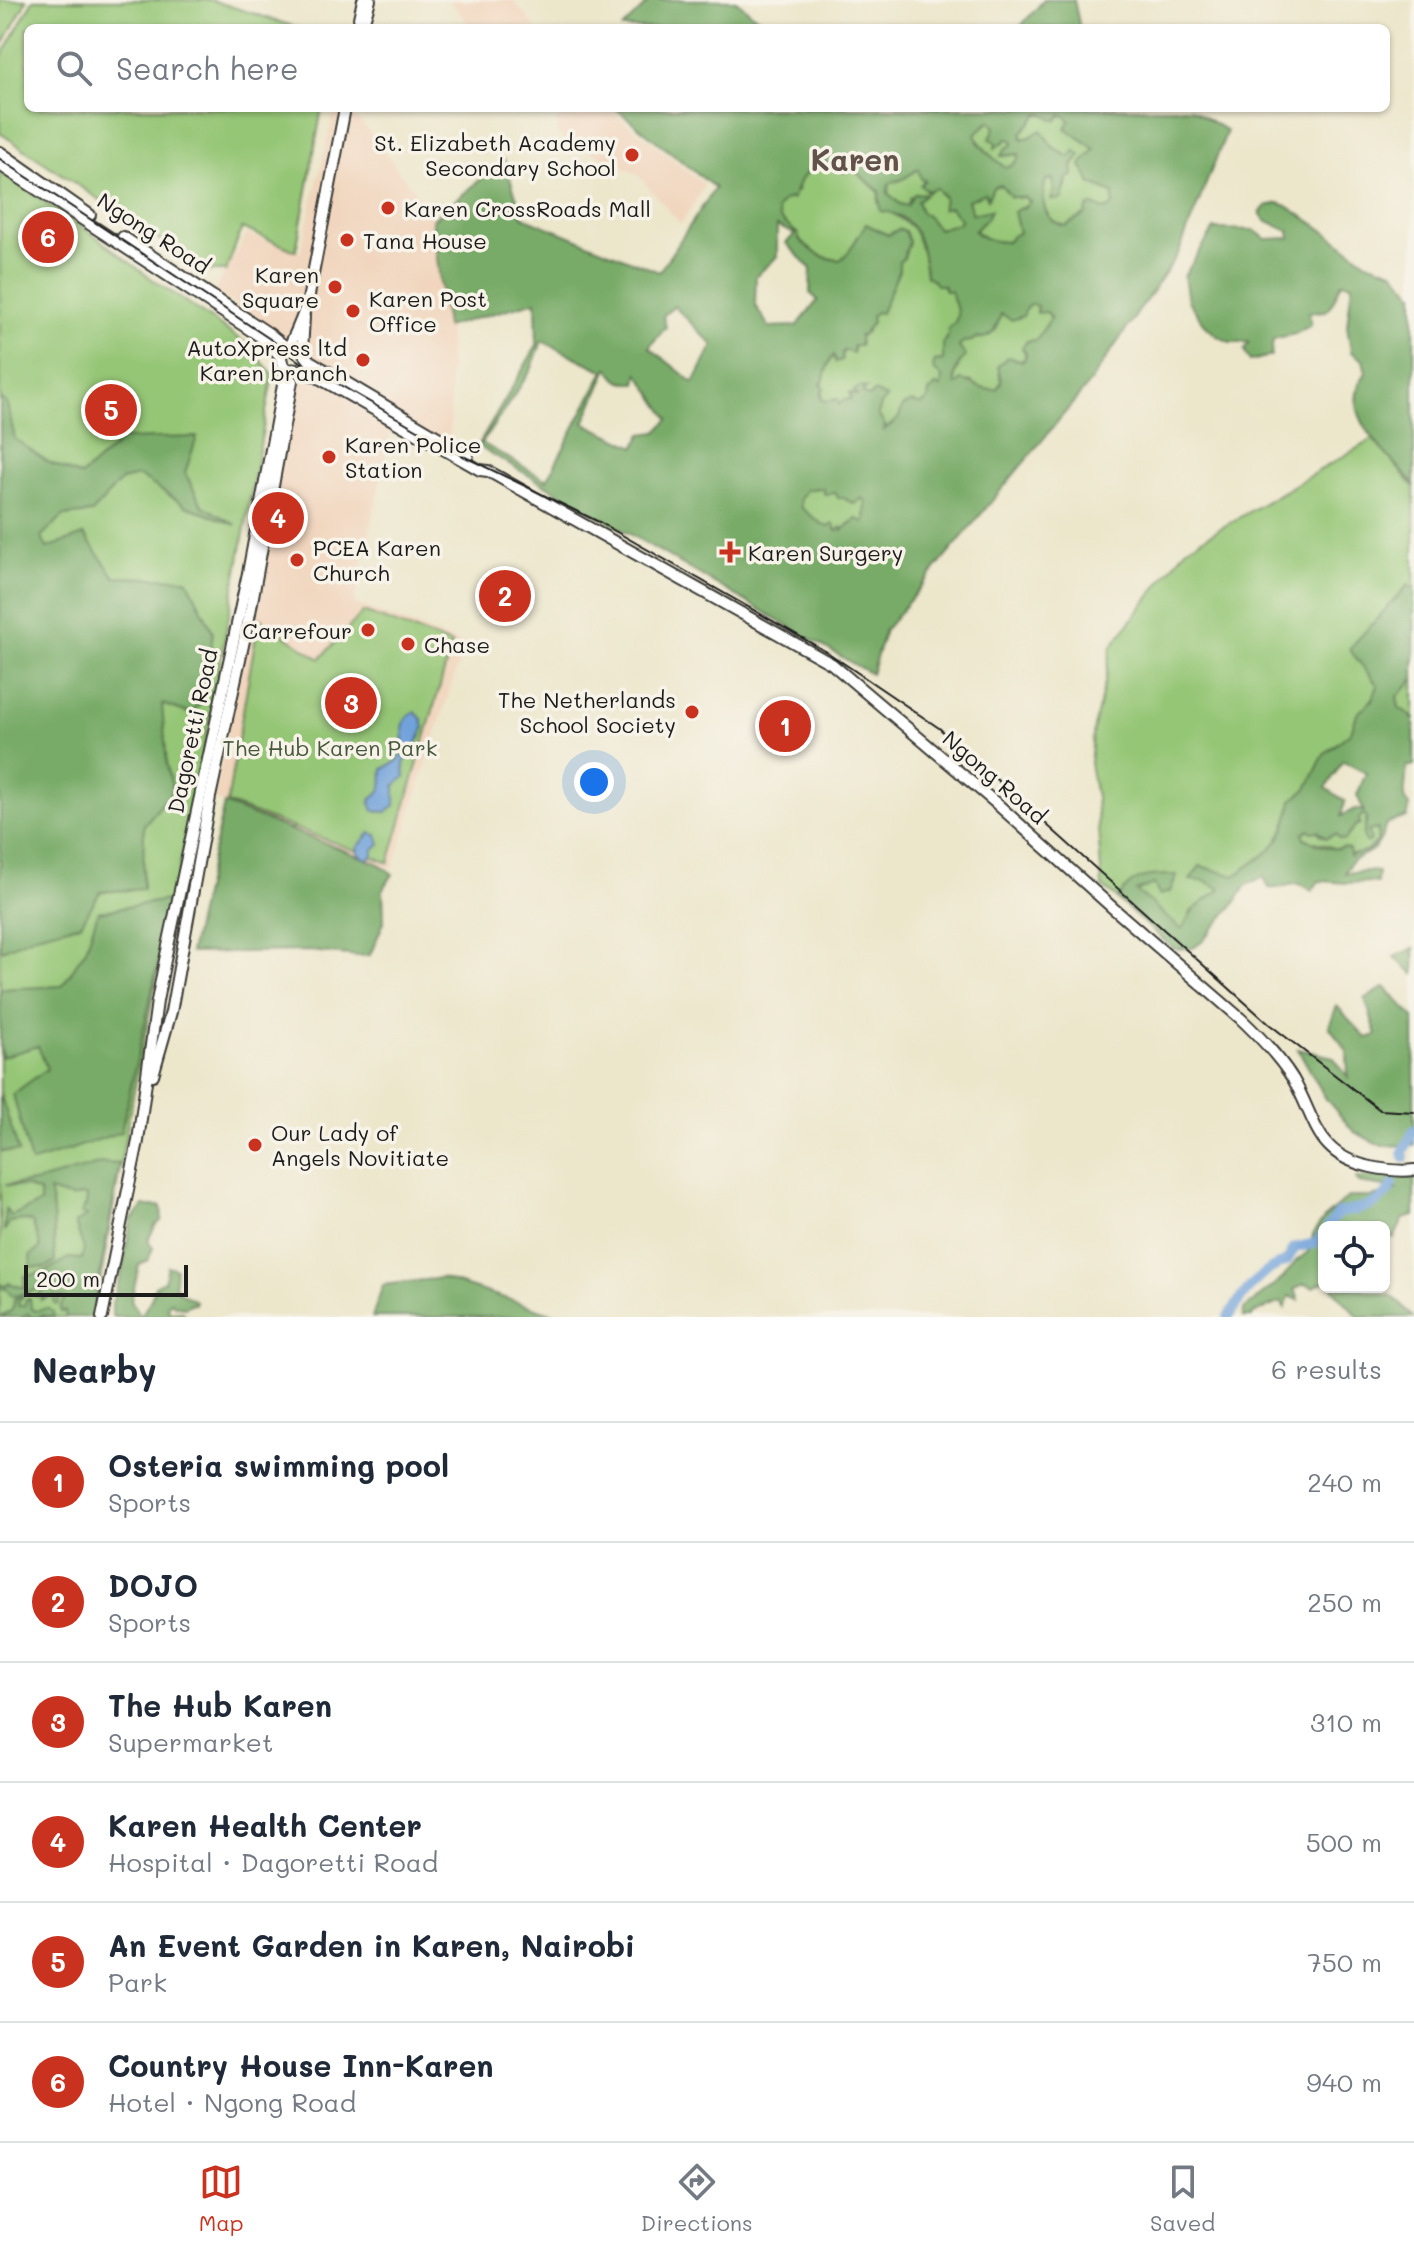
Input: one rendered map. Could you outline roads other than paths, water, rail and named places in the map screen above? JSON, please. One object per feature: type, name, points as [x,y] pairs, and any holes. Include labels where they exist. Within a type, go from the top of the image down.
[{"type":"main road","points":[[360,24],[363,0]]},
{"type":"main road","points":[[361,24],[370,0]]},
{"type":"main road","points":[[304,317],[282,363],[293,370],[303,364],[304,317],[344,112]]},
{"type":"main road","name":"Ngong Road","points":[[0,152],[268,333],[286,351]]},
{"type":"main road","name":"Ngong Road","points":[[0,165],[286,351]]},
{"type":"main road","points":[[286,351],[297,348],[303,354]]},
{"type":"main road","name":"Ngong Road","points":[[303,354],[326,372],[480,470],[488,471],[832,664],[1240,1018],[1287,1071],[1319,1133],[1337,1154],[1354,1163],[1378,1169],[1395,1172],[1414,1170]]},
{"type":"main road","name":"Ngong Road","points":[[293,370],[317,377],[424,432]]},
{"type":"main road","name":"Dagoretti Road","points":[[145,1103],[157,1001],[195,813],[293,370]]},
{"type":"main road","name":"Dagoretti Road","points":[[102,1317],[145,1103],[172,1005],[210,797],[250,613],[293,370]]},
{"type":"main road","points":[[157,1001],[162,1010],[172,1005]]},
{"type":"water","points":[[415,712],[422,719],[424,728],[404,763],[405,777],[395,785],[395,805],[387,812],[374,811],[371,801],[382,787],[383,769],[396,762],[404,752],[404,724]]},
{"type":"water","points":[[370,833],[377,835],[380,844],[374,849],[372,857],[367,859],[359,855],[357,848]]},
{"type":"waterway","points":[[1404,1158],[1403,1152],[1414,1130]]},
{"type":"waterway","points":[[1332,1221],[1338,1213],[1377,1202],[1393,1184]]},
{"type":"waterway","points":[[1228,1317],[1246,1292],[1268,1270],[1287,1261],[1294,1248],[1318,1240]]},
{"type":"tram line","points":[[0,159],[297,360],[463,456],[601,523],[827,652],[939,728],[1269,1024],[1380,1110],[1414,1112]]},
{"type":"place","name":"St. Elizabeth Academy Secondary School","points":[[632,155]]},
{"type":"place","name":"Karen CrossRoads Mall","points":[[388,208]]},
{"type":"place","name":"Country House Inn-Karen","points":[[48,237]]},
{"type":"place","name":"Tana House","points":[[347,240]]},
{"type":"place","name":"Karen Square","points":[[335,287]]},
{"type":"place","name":"Karen Post Office","points":[[353,311]]},
{"type":"place","name":"AutoXpress ltd Karen branch","points":[[363,360]]},
{"type":"place","name":"An Event Garden in Karen, Nairobi","points":[[111,410]]},
{"type":"place","name":"Karen Police Station","points":[[329,457]]},
{"type":"place","name":"Karen Health Center","points":[[278,518]]},
{"type":"place","name":"Karen Surgery","points":[[730,552]]},
{"type":"place","name":"PCEA Karen Church","points":[[297,560]]},
{"type":"place","name":"DOJO","points":[[505,596]]},
{"type":"place","name":"Carrefour","points":[[368,630]]},
{"type":"place","name":"Chase","points":[[408,644]]},
{"type":"place","name":"The Hub Karen","points":[[351,703]]},
{"type":"place","name":"The Netherlands School Society","points":[[692,712]]},
{"type":"place","name":"Osteria swimming pool","points":[[785,726]]},
{"type":"place","name":"Our Lady of Angels Novitiate","points":[[255,1145]]},
{"type":"district","name":"Karen","points":[[855,159]]},
{"type":"park label","name":"The Hub Karen Park","points":[[330,747]]}]
